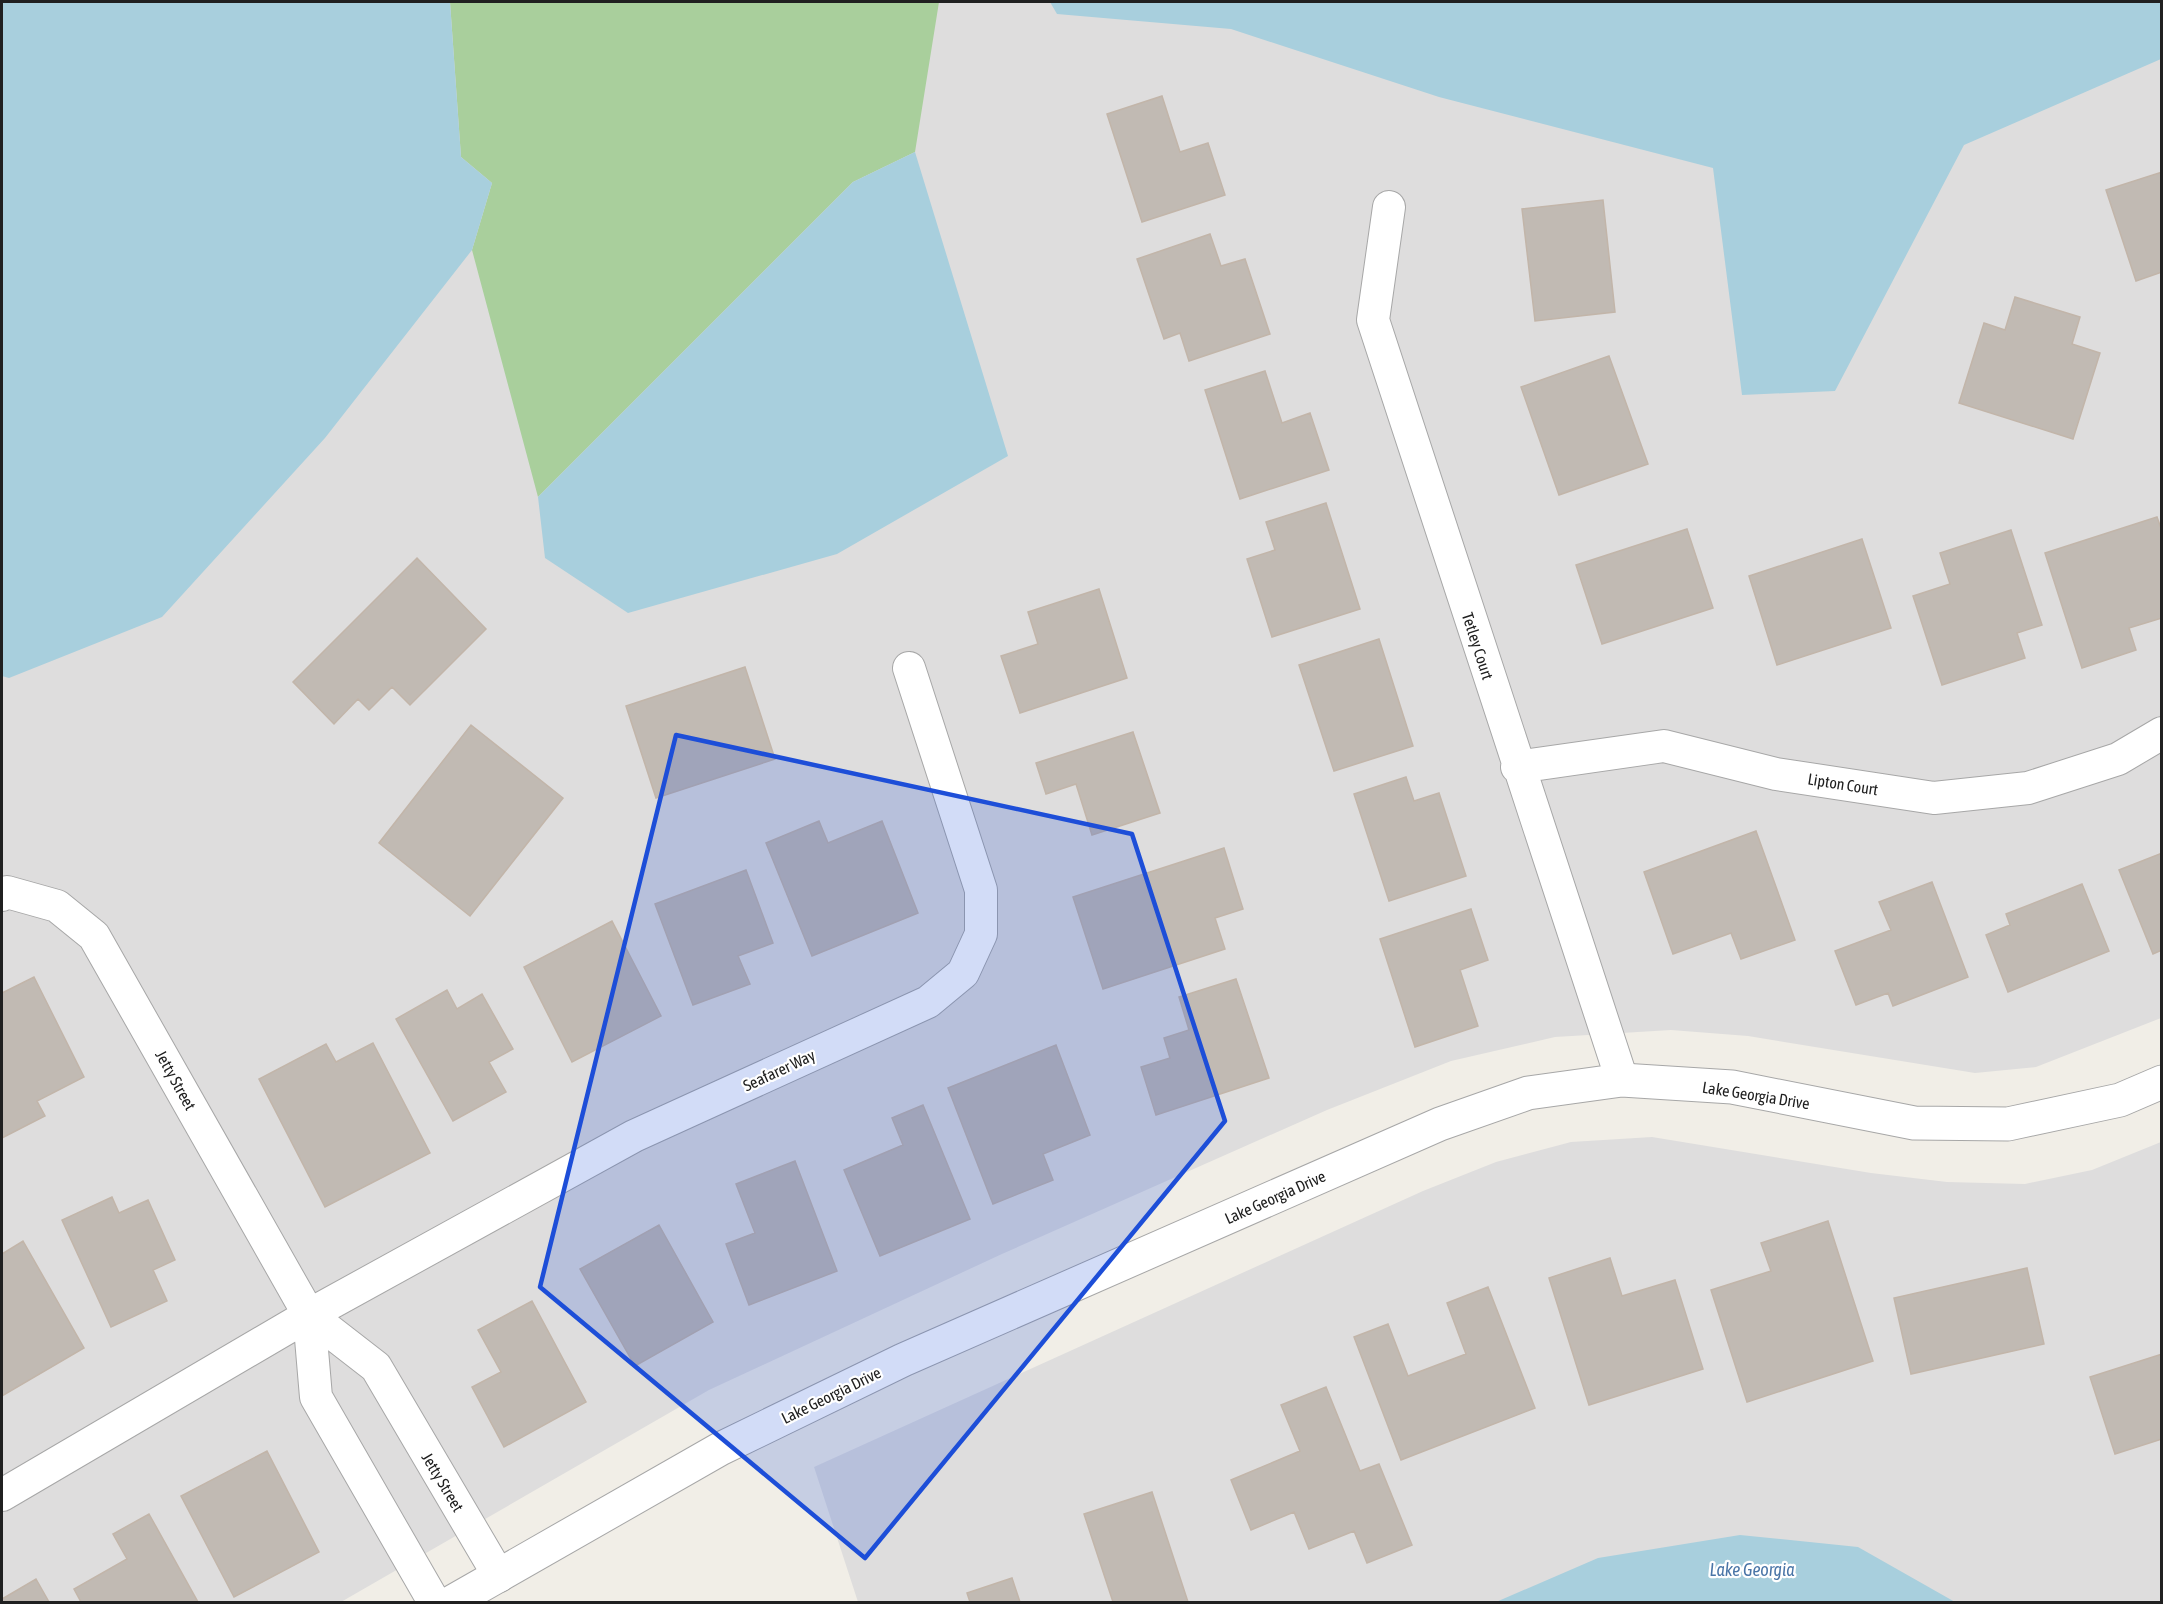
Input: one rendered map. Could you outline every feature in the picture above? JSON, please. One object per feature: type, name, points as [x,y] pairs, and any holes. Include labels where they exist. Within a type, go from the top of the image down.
[{"type":"street","name":"Tetley Court","points":[[1389,207],[1373,320],[1517,767],[1622,1080]]},
{"type":"street","name":"Seafarer Way","points":[[309,1315],[634,1136],[928,1002],[963,973],[981,934],[981,890],[909,668]]},
{"type":"street","name":"Lipton Court","points":[[1517,767],[1664,746],[1776,774],[1934,798],[2028,788],[2118,759],[2162,733]]},
{"type":"street","name":"Jetty Street","points":[[2,895],[8,892],[57,906],[94,936],[309,1315],[376,1367],[499,1576]]},
{"type":"street","name":"Lake Georgia Drive","points":[[452,1602],[720,1449],[903,1360],[1440,1124],[1528,1093],[1622,1080],[1732,1087],[1914,1123],[2008,1124],[2120,1100],[2162,1082]]},
{"type":"street","name":"Jetty Street","points":[[309,1315],[316,1397],[434,1602]]},
{"type":"street","points":[[2,1495],[309,1315]]},
{"type":"highlighted area","points":[[676,735],[1132,834],[1225,1121],[865,1558],[540,1287]]},
{"type":"shaded area","points":[[2,2],[2161,2],[2161,1018],[2036,1067],[1975,1073],[1748,1036],[1671,1030],[1555,1037],[1451,1061],[1327,1110],[1002,1254],[709,1390],[341,1602],[2,1602]]},
{"type":"shaded area","points":[[1652,1137],[1871,1173],[1947,1182],[2025,1184],[2092,1170],[2161,1142],[2161,1602],[858,1602],[814,1467],[1423,1191],[1496,1162],[1571,1142]]},
{"type":"green space","points":[[450,2],[939,2],[915,152],[853,182],[538,497],[472,250],[492,183],[461,157]]},
{"type":"water","points":[[2,2],[450,2],[461,157],[492,183],[472,250],[325,438],[162,617],[9,678],[2,676]]},
{"type":"water","points":[[1050,2],[2161,2],[2161,59],[1964,145],[1835,391],[1742,395],[1713,168],[1439,97],[1231,29],[1057,14]]},
{"type":"water","points":[[915,152],[1008,456],[837,554],[628,613],[545,558],[538,497],[853,182]]},
{"type":"water","name":"Lake Georgia","points":[[1740,1535],[1858,1547],[1955,1602],[1496,1602],[1598,1558]]},
{"type":"building","points":[[1162,96],[1180,152],[1208,143],[1225,195],[1142,222],[1107,114]]},
{"type":"building","points":[[2162,172],[2162,272],[2136,281],[2106,190]]},
{"type":"building","points":[[1603,200],[1615,312],[1535,321],[1522,209]]},
{"type":"building","points":[[1210,234],[1221,266],[1245,259],[1270,334],[1189,361],[1180,333],[1164,339],[1137,259]]},
{"type":"building","points":[[2015,297],[2080,317],[2072,344],[2100,353],[2073,439],[1959,403],[1984,323],[2005,330]]},
{"type":"building","points":[[1609,356],[1648,464],[1559,495],[1521,387]]},
{"type":"building","points":[[1265,371],[1282,423],[1310,413],[1329,470],[1240,499],[1205,390]]},
{"type":"building","points":[[1326,503],[1360,609],[1272,637],[1247,559],[1275,550],[1266,522]]},
{"type":"building","points":[[2157,517],[2162,531],[2162,618],[2129,628],[2136,650],[2082,668],[2045,553]]},
{"type":"building","points":[[1687,529],[1713,608],[1602,644],[1576,565]]},
{"type":"building","points":[[2011,530],[2042,625],[2017,633],[2025,658],[1942,685],[1913,596],[1950,584],[1940,553]]},
{"type":"building","points":[[1862,539],[1891,628],[1777,665],[1749,576]]},
{"type":"building","points":[[417,558],[486,629],[410,705],[392,687],[369,710],[358,699],[334,724],[293,682]]},
{"type":"building","points":[[1099,589],[1127,678],[1020,713],[1001,656],[1038,644],[1028,612]]},
{"type":"building","points":[[1379,639],[1413,746],[1334,771],[1299,665]]},
{"type":"building","points":[[745,667],[775,759],[656,798],[626,706]]},
{"type":"building","points":[[471,725],[563,798],[470,916],[379,843]]},
{"type":"building","points":[[1133,732],[1160,813],[1092,835],[1076,784],[1046,794],[1036,763]]},
{"type":"building","points":[[1406,777],[1414,801],[1439,793],[1466,876],[1389,901],[1354,794]]},
{"type":"building","points":[[819,821],[828,843],[882,821],[918,913],[812,956],[766,843]]},
{"type":"building","points":[[1756,831],[1795,940],[1741,959],[1731,933],[1673,954],[1644,872]]},
{"type":"building","points":[[1224,848],[1243,909],[1215,918],[1225,949],[1103,989],[1073,897]]},
{"type":"building","points":[[2162,853],[2162,950],[2153,954],[2119,870]]},
{"type":"building","points":[[746,870],[773,943],[738,956],[750,984],[693,1005],[655,904]]},
{"type":"building","points":[[1932,882],[1968,977],[1893,1006],[1888,993],[1856,1005],[1835,951],[1891,930],[1879,902]]},
{"type":"building","points":[[2082,884],[2109,951],[2008,992],[1986,935],[2010,925],[2006,914]]},
{"type":"building","points":[[1471,909],[1488,960],[1460,970],[1478,1026],[1415,1047],[1380,939]]},
{"type":"building","points":[[612,921],[661,1016],[572,1062],[524,967]]},
{"type":"building","points":[[34,977],[84,1077],[37,1101],[45,1116],[2,1138],[2,993]]},
{"type":"building","points":[[1236,979],[1269,1078],[1156,1115],[1141,1067],[1170,1058],[1164,1038],[1189,1030],[1179,997]]},
{"type":"building","points":[[447,990],[457,1009],[482,994],[513,1049],[489,1062],[506,1092],[453,1121],[396,1019]]},
{"type":"building","points":[[373,1043],[430,1153],[325,1207],[259,1079],[326,1044],[336,1062]]},
{"type":"building","points":[[1056,1045],[1090,1135],[1043,1154],[1053,1180],[993,1204],[948,1088]]},
{"type":"building","points":[[923,1105],[970,1219],[880,1256],[844,1170],[903,1145],[892,1118]]},
{"type":"building","points":[[795,1161],[837,1271],[749,1305],[726,1244],[755,1233],[736,1184]]},
{"type":"building","points":[[112,1197],[119,1213],[148,1200],[175,1260],[153,1270],[167,1301],[111,1327],[62,1220]]},
{"type":"building","points":[[1828,1221],[1873,1361],[1747,1402],[1711,1290],[1771,1271],[1761,1243]]},
{"type":"building","points":[[659,1225],[713,1322],[635,1366],[580,1269]]},
{"type":"building","points":[[23,1241],[84,1348],[2,1396],[2,1254]]},
{"type":"building","points":[[1610,1258],[1622,1296],[1675,1280],[1703,1369],[1589,1405],[1549,1278]]},
{"type":"building","points":[[2027,1268],[2044,1344],[1911,1374],[1894,1298]]},
{"type":"building","points":[[1488,1287],[1535,1408],[1401,1460],[1354,1337],[1388,1324],[1408,1376],[1466,1354],[1447,1303]]},
{"type":"building","points":[[532,1301],[586,1402],[504,1447],[472,1387],[501,1372],[478,1330]]},
{"type":"building","points":[[2162,1354],[2162,1439],[2115,1454],[2090,1377]]},
{"type":"building","points":[[1326,1387],[1360,1471],[1379,1464],[1412,1545],[1367,1563],[1354,1531],[1309,1549],[1294,1512],[1251,1530],[1231,1480],[1300,1451],[1281,1405]]},
{"type":"building","points":[[267,1451],[319,1552],[234,1597],[181,1496]]},
{"type":"building","points":[[1152,1492],[1188,1602],[1113,1602],[1084,1514]]},
{"type":"building","points":[[149,1514],[198,1602],[81,1602],[74,1589],[127,1559],[113,1534]]},
{"type":"building","points":[[1012,1578],[1020,1602],[970,1602],[967,1593]]},
{"type":"building","points":[[36,1579],[49,1602],[2,1602],[2,1599]]}]
